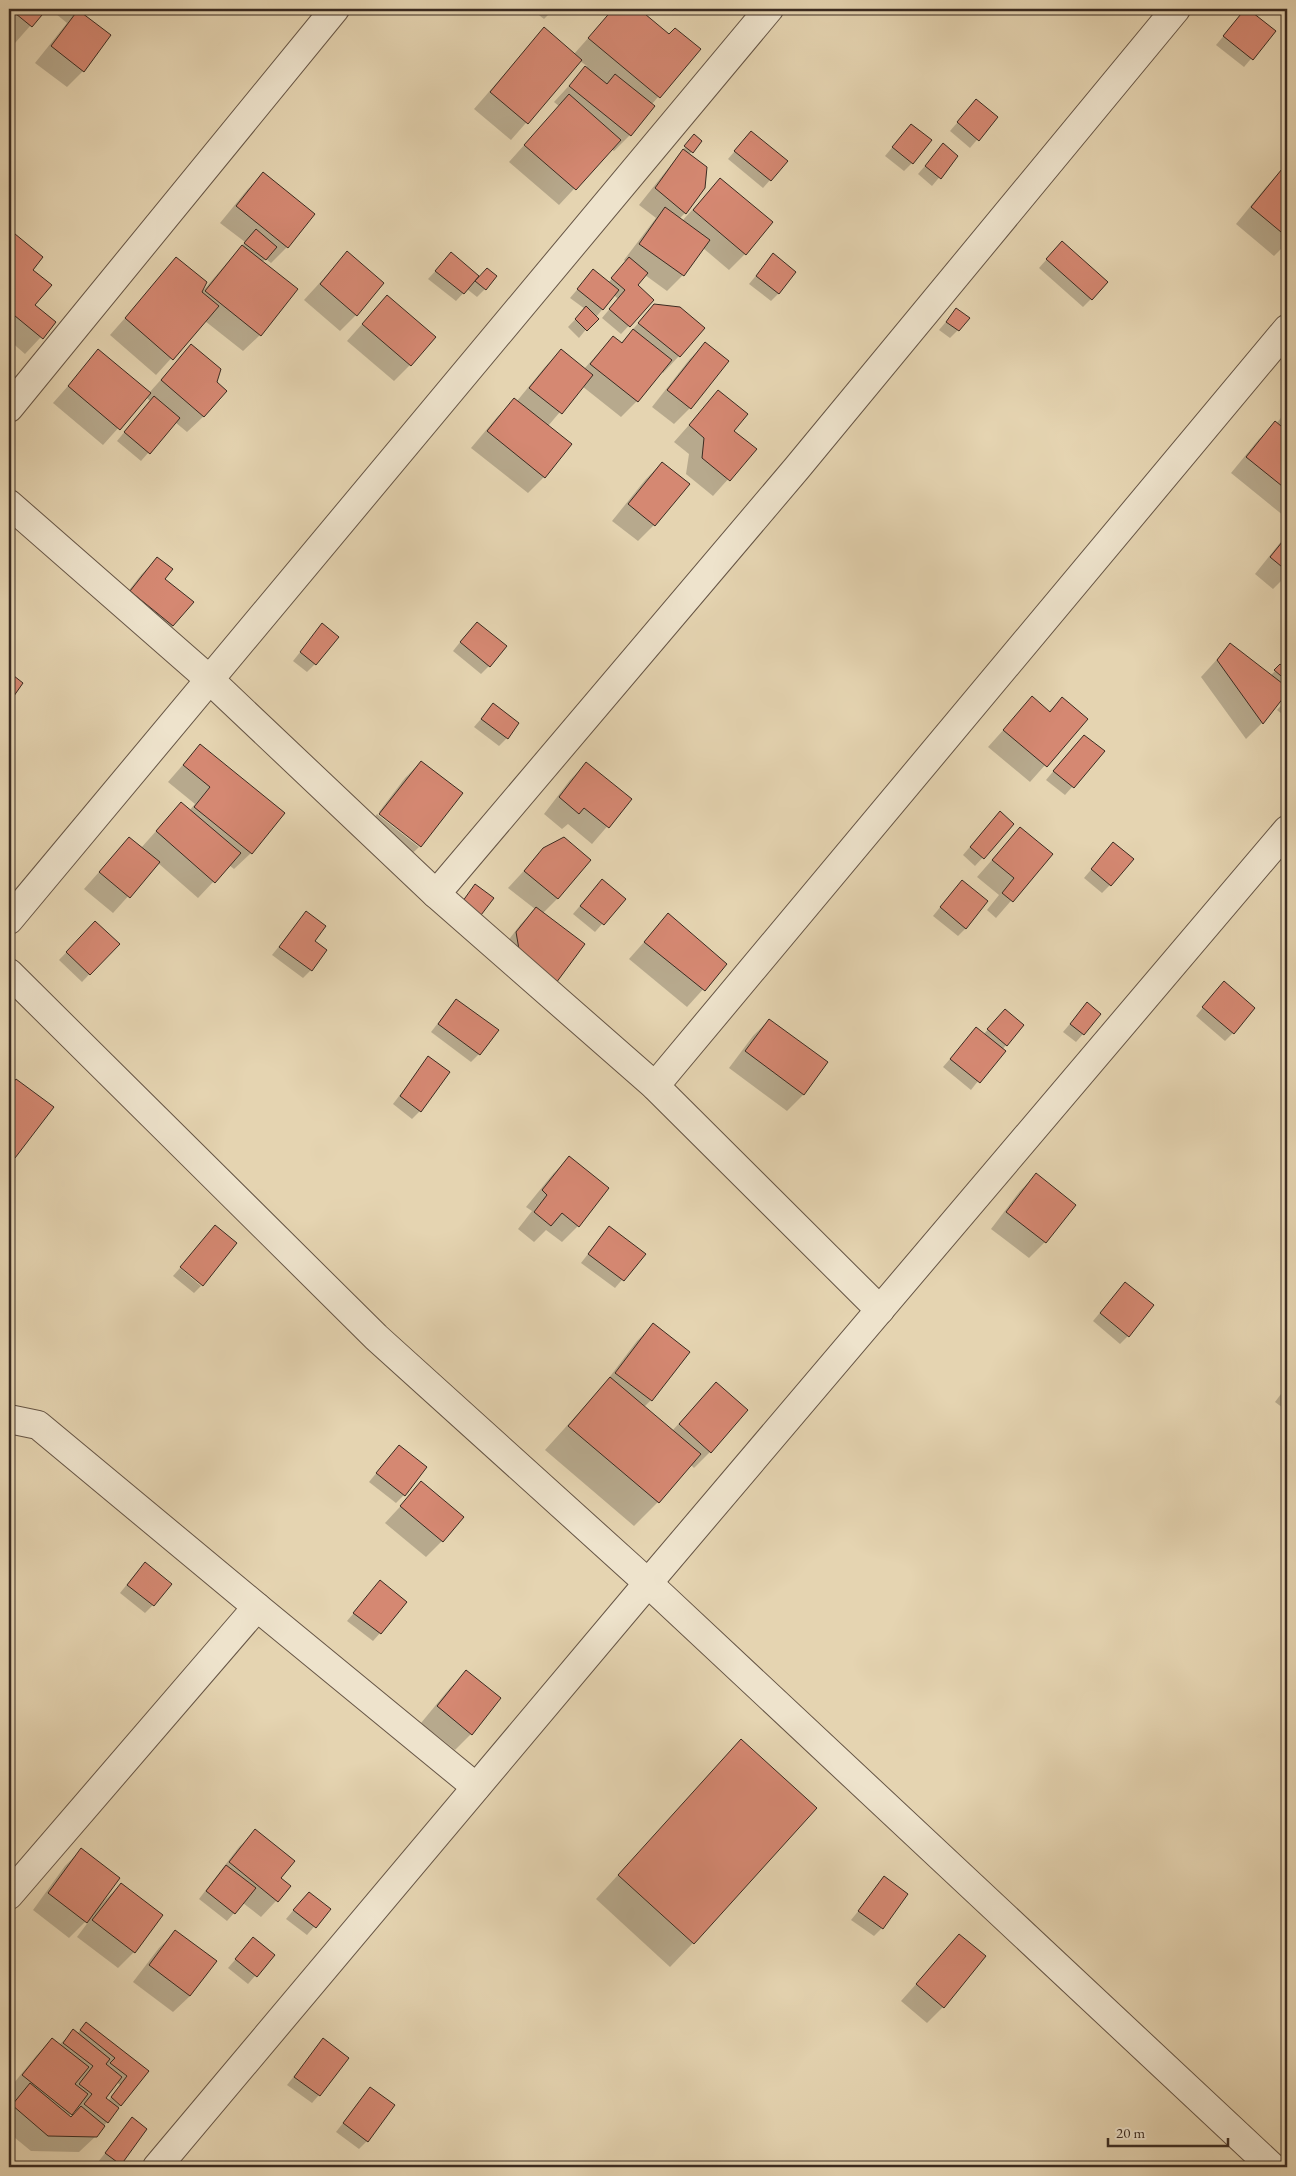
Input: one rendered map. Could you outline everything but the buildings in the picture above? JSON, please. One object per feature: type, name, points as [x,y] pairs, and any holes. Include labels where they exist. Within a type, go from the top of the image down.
[{"type":"street","points":[[9,408],[335,9]]},
{"type":"street","points":[[9,920],[769,9]]},
{"type":"street","points":[[436,894],[797,468],[1176,9]]},
{"type":"street","points":[[655,1086],[1287,329]]},
{"type":"street","points":[[9,504],[210,680],[436,894],[655,1086],[880,1310]]},
{"type":"street","points":[[163,2165],[476,1787],[1287,830]]},
{"type":"street","points":[[9,973],[376,1337],[648,1583],[1272,2167]]},
{"type":"street","points":[[9,1419],[38,1425],[476,1787]]},
{"type":"street","points":[[9,1895],[257,1607]]}]
